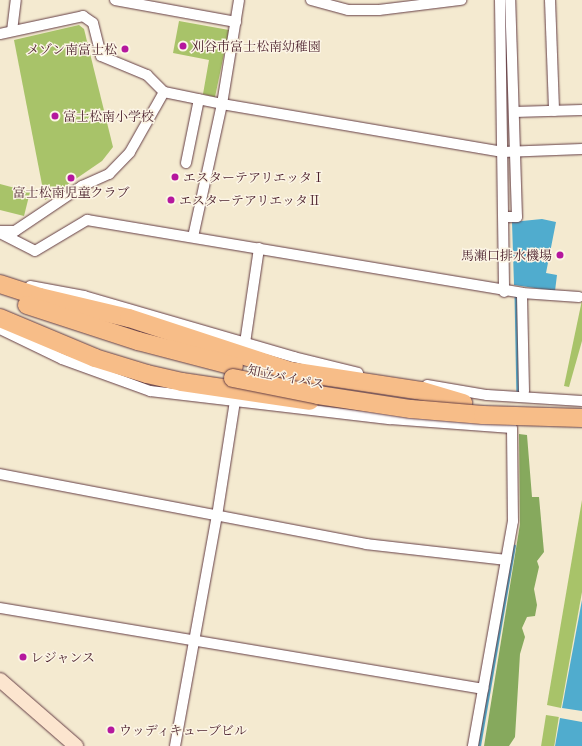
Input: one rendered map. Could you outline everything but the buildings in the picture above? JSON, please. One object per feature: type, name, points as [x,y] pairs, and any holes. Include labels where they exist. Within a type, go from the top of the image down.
[{"type":"highway","points":[[0,284],[40,297],[129,318],[200,343],[290,371],[422,391],[463,403]]},
{"type":"highway","name":"知立バイパス","points":[[0,296],[90,332]]},
{"type":"highway","name":"知立バイパス","points":[[0,308],[234,372],[358,401],[482,415],[582,418]]},
{"type":"highway","points":[[0,318],[95,358],[147,374],[189,383],[340,405],[358,401]]},
{"type":"highway","name":"知立バイパス","points":[[234,372],[353,390],[463,403],[582,407]]},
{"type":"main road","points":[[0,680],[76,746]]},
{"type":"street","points":[[12,31],[16,0]]},
{"type":"street","points":[[116,0],[236,22]]},
{"type":"street","points":[[193,237],[222,104],[239,0]]},
{"type":"street","points":[[311,0],[348,10],[379,10],[461,0]]},
{"type":"street","points":[[500,0],[504,292]]},
{"type":"street","points":[[504,217],[517,217],[510,0]]},
{"type":"street","points":[[550,0],[554,111]]},
{"type":"street","points":[[0,34],[83,16],[93,23],[101,56],[147,75],[164,92],[222,104],[503,152],[516,153],[582,149]]},
{"type":"street","points":[[0,232],[15,231],[82,186],[109,174],[130,152],[164,92]]},
{"type":"street","points":[[186,163],[199,99]]},
{"type":"street","points":[[514,112],[582,110]]},
{"type":"street","points":[[0,232],[35,251],[87,220],[259,248],[504,292],[579,297]]},
{"type":"street","points":[[245,343],[259,248]]},
{"type":"street","points":[[0,284],[78,295],[245,343],[379,377],[487,395],[582,401]]},
{"type":"street","points":[[522,294],[524,391]]},
{"type":"street","points":[[0,329],[62,359],[150,391],[390,419],[512,428],[513,521],[473,746]]},
{"type":"street","points":[[175,746],[217,516],[235,401]]},
{"type":"street","points":[[0,474],[366,544],[506,560]]},
{"type":"street","points":[[0,608],[194,639],[483,689]]},
{"type":"green space","points":[[179,21],[229,30],[215,97],[203,94],[209,60],[173,53]]},
{"type":"green space","name":"富士松南小学校","points":[[79,25],[84,29],[113,147],[102,161],[45,200],[14,40]]},
{"type":"green space","points":[[0,184],[30,192],[24,216],[0,210]]},
{"type":"green space","points":[[582,300],[582,341],[569,387],[564,386]]},
{"type":"green space","points":[[519,434],[527,435],[532,497],[539,497],[544,552],[537,561],[539,567],[534,589],[537,605],[535,616],[527,617],[522,628],[525,637],[520,654],[515,737],[509,746],[484,746],[520,524]]},
{"type":"green space","points":[[582,500],[582,592],[561,708],[547,705]]},
{"type":"green space","points":[[546,715],[559,717],[554,746],[541,746]]},
{"type":"water","points":[[542,219],[556,222],[546,273],[557,275],[555,291],[514,285],[512,222]]},
{"type":"water","points":[[582,600],[582,711],[562,708]]},
{"type":"water","points":[[560,718],[582,722],[582,746],[555,746]]},
{"type":"waterway","points":[[516,294],[518,395]]},
{"type":"waterway","points":[[479,746],[514,546]]},
{"type":"place","name":"刈谷市富士松南幼稚園","points":[[183,46]]},
{"type":"place","name":"メゾン南富士松","points":[[125,49]]},
{"type":"place","name":"富士松南小学校","points":[[55,116]]},
{"type":"place","name":"エスターテアリエッタⅠ","points":[[175,177]]},
{"type":"place","name":"富士松南児童クラブ","points":[[71,178]]},
{"type":"place","name":"エスターテアリエッタⅡ","points":[[171,200]]},
{"type":"place","name":"馬瀬口排水機場","points":[[560,255]]},
{"type":"place","name":"レジャンス","points":[[23,657]]},
{"type":"place","name":"ウッディキューブビル","points":[[111,730]]}]
